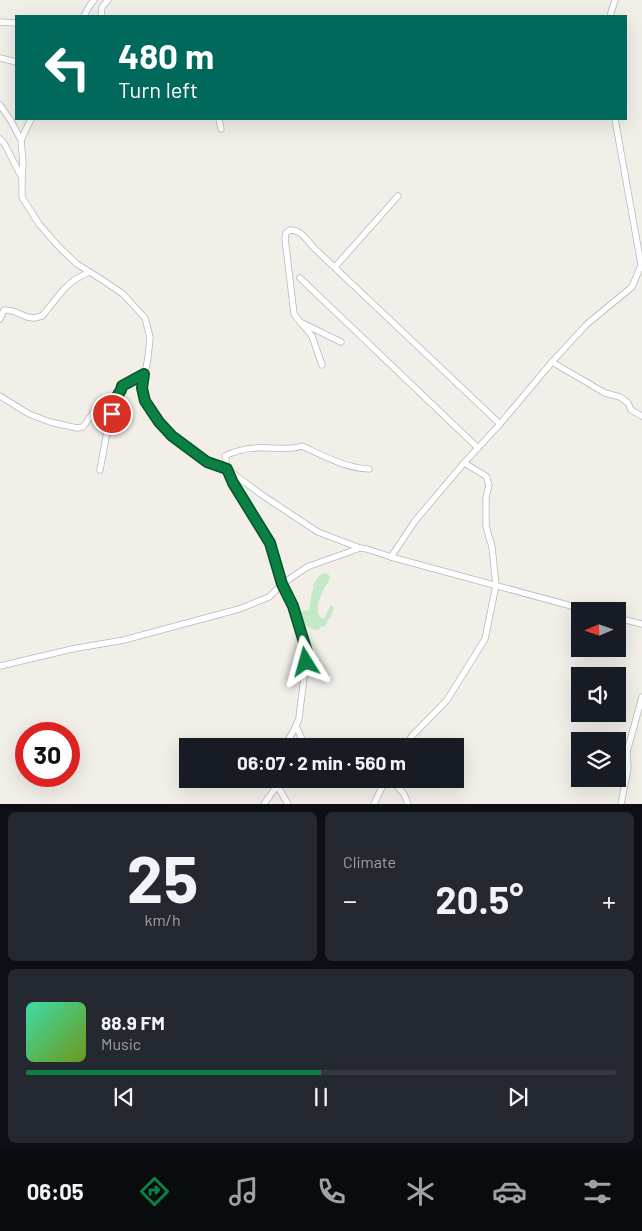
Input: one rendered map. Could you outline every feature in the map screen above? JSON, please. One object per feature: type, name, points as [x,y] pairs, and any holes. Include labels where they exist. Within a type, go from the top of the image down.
[{"type":"street","points":[[84,15],[94,0]]},
{"type":"street","points":[[101,15],[102,7],[108,0]]},
{"type":"street","points":[[610,15],[615,0]]},
{"type":"street","points":[[0,22],[15,24]]},
{"type":"street","points":[[0,58],[15,62]]},
{"type":"street","points":[[0,105],[21,140],[23,163],[22,197],[40,224],[77,264],[123,294],[145,318],[150,336],[142,388],[145,401],[159,422],[172,436],[207,462],[227,469],[318,532],[360,548],[571,606]]},
{"type":"street","points":[[21,140],[31,120]]},
{"type":"street","points":[[219,120],[220,129]]},
{"type":"street","points":[[392,557],[416,521],[552,362],[587,324],[632,287],[642,264],[615,120]]},
{"type":"street","points":[[0,140],[4,142],[22,178]]},
{"type":"street","points":[[335,267],[398,196]]},
{"type":"street","points":[[322,365],[312,336],[294,314],[285,238],[290,230],[297,230],[500,424]]},
{"type":"street","points":[[0,320],[4,310],[14,311],[27,317],[42,316],[64,289],[74,280],[89,272]]},
{"type":"street","points":[[300,278],[478,448]]},
{"type":"street","points":[[300,322],[341,342]]},
{"type":"street","points":[[552,362],[605,393],[620,397],[628,403],[631,410],[642,416]]},
{"type":"street","points":[[100,470],[113,403],[122,386],[144,374]]},
{"type":"street","points":[[0,396],[29,414],[50,422],[77,428],[83,427],[96,409],[113,403]]},
{"type":"street","points":[[289,738],[299,718],[307,652],[293,606],[282,584],[270,543],[233,483],[227,469],[225,456],[233,452],[270,448],[294,449],[302,446],[343,465],[369,469]]},
{"type":"street","points":[[411,738],[447,700],[485,639],[496,585],[492,548],[486,526],[486,498],[489,485],[486,476],[464,463]]},
{"type":"street","points":[[0,666],[72,649],[124,640],[239,609],[269,597],[282,584],[307,567],[360,548]]},
{"type":"street","points":[[626,620],[642,624]]},
{"type":"street","points":[[621,804],[628,768],[627,752],[642,697]]},
{"type":"street","points":[[296,726],[301,738]]},
{"type":"street","points":[[264,804],[274,788]]},
{"type":"street","points":[[279,788],[288,804]]},
{"type":"street","points":[[374,804],[382,788]]},
{"type":"street","points":[[399,788],[408,804]]},
{"type":"green space","points":[[324,573],[330,577],[319,602],[319,614],[324,619],[331,605],[334,608],[326,626],[321,626],[319,630],[315,630],[306,625],[297,614],[309,611],[313,585],[320,575]]},
{"type":"route","points":[[112,414],[113,403],[122,386],[144,374],[142,388],[145,401],[159,422],[172,436],[207,462],[227,469],[233,483],[270,543],[282,584],[293,606],[307,652],[306,662]]}]
